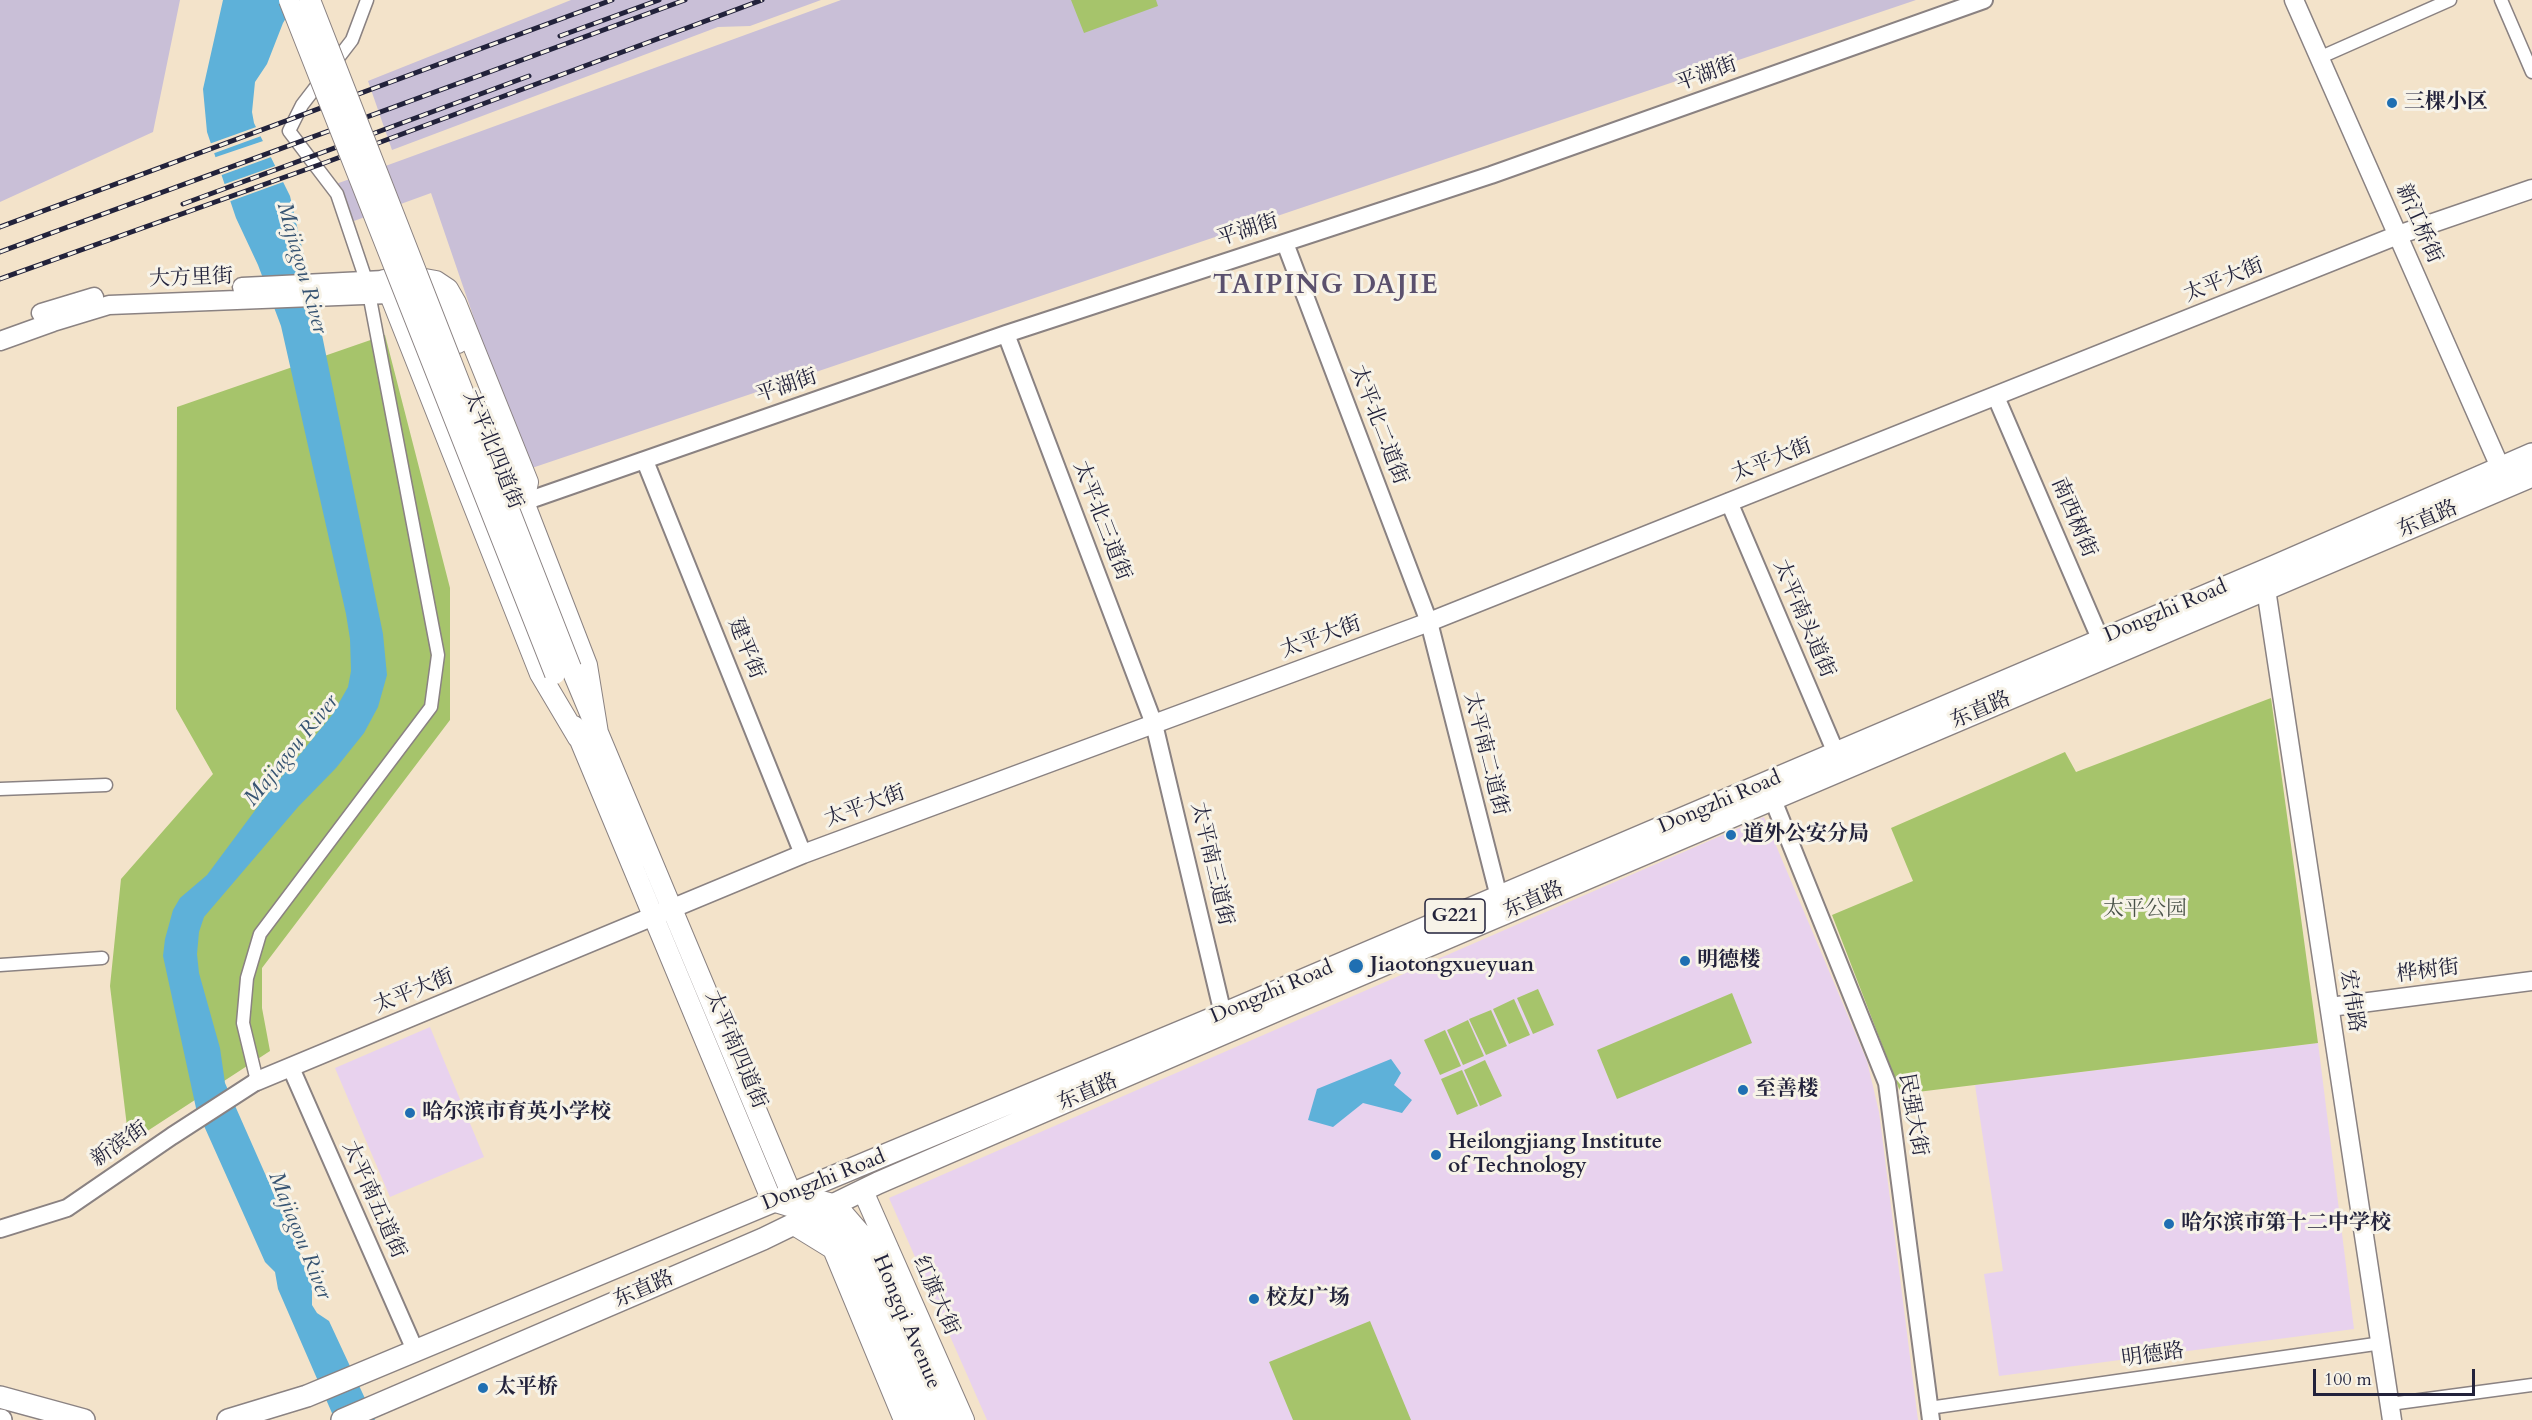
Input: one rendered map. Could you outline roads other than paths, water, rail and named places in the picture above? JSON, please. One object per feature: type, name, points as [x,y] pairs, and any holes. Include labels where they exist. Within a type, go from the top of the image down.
[{"type":"highway","name":"Dongzhi Road","points":[[228,1420],[307,1396],[1223,1014],[1836,753],[2104,648],[2532,454]]},
{"type":"highway","name":"东直路","points":[[342,1420],[794,1225],[863,1191],[1773,800],[2104,648],[2266,589],[2532,476]]},
{"type":"highway","points":[[0,1397],[84,1420]]},
{"type":"main road","name":"太平北四道街","points":[[289,0],[563,671],[599,739],[672,910]]},
{"type":"main road","name":"太平北四道街","points":[[309,0],[563,671],[579,738],[654,917]]},
{"type":"main road","name":"新江桥街","points":[[2294,0],[2500,467]]},
{"type":"main road","name":"太平大街","points":[[257,1081],[803,854],[1429,622],[1996,398],[2398,235],[2532,189]]},
{"type":"main road","points":[[579,738],[540,674],[377,288],[430,280],[442,284],[452,295],[528,483],[524,502],[587,665],[599,739]]},
{"type":"main road","name":"大方里街","points":[[0,341],[109,305],[230,294],[377,288]]},
{"type":"main road","name":"大方里街","points":[[0,330],[49,310],[93,297],[131,293],[230,294]]},
{"type":"main road","name":"宏伟路","points":[[2266,589],[2391,1412]]},
{"type":"main road","name":"太平南四道街","points":[[672,910],[782,1197]]},
{"type":"main road","name":"太平南四道街","points":[[654,917],[782,1197]]},
{"type":"main road","name":"桦树街","points":[[2330,1007],[2532,981]]},
{"type":"main road","name":"红旗大街","points":[[863,1191],[964,1420]]},
{"type":"main road","points":[[782,1197],[836,1204],[854,1239]]},
{"type":"main road","points":[[782,1197],[815,1214],[854,1239]]},
{"type":"main road","points":[[794,1225],[833,1249],[904,1420]]},
{"type":"main road","name":"Hongqi Avenue","points":[[854,1239],[922,1420]]},
{"type":"main road","name":"Hongqi Avenue","points":[[854,1239],[943,1420]]},
{"type":"street","points":[[257,1081],[243,1023],[247,978],[260,934],[431,707],[438,655],[377,288],[337,194],[289,131],[302,105],[352,40],[367,0]]},
{"type":"street","name":"平湖街","points":[[524,502],[1006,334],[1491,176],[1984,0]]},
{"type":"street","points":[[2320,57],[2450,0]]},
{"type":"street","points":[[2501,0],[2532,72]]},
{"type":"street","name":"太平北二道街","points":[[1285,243],[1429,622]]},
{"type":"street","name":"太平北三道街","points":[[1006,334],[1154,724]]},
{"type":"street","name":"南西树街","points":[[1996,398],[2104,648]]},
{"type":"street","name":"建平街","points":[[645,461],[803,854]]},
{"type":"street","name":"太平南头道街","points":[[1729,502],[1836,753]]},
{"type":"street","name":"太平南二道街","points":[[1429,622],[1498,897]]},
{"type":"street","name":"太平南三道街","points":[[1154,724],[1223,1014]]},
{"type":"street","points":[[0,789],[106,785]]},
{"type":"street","name":"民强大街","points":[[1773,800],[1887,1083],[1930,1414]]},
{"type":"street","points":[[0,965],[102,958]]},
{"type":"street","name":"太平南五道街","points":[[291,1068],[415,1350]]},
{"type":"street","name":"新滨街","points":[[0,1229],[67,1208],[257,1081]]},
{"type":"street","name":"明德路","points":[[1930,1414],[2382,1343]]},
{"type":"street","points":[[2391,1412],[2532,1385]]},
{"type":"water","name":"Majiagou River","points":[[223,0],[297,0],[283,23],[267,64],[255,82],[252,112],[254,123],[290,196],[321,330],[383,634],[387,675],[378,707],[364,733],[336,768],[298,807],[204,917],[199,932],[197,954],[199,973],[220,1048],[225,1083],[308,1271],[312,1287],[312,1305],[317,1313],[329,1321],[375,1420],[335,1420],[278,1289],[275,1272],[265,1262],[196,1108],[163,956],[173,910],[180,898],[207,875],[265,797],[332,715],[348,687],[351,671],[350,639],[346,614],[281,326],[258,265],[236,218],[207,132],[203,89]]},
{"type":"water","points":[[1391,1059],[1401,1073],[1394,1085],[1412,1100],[1402,1113],[1363,1103],[1333,1127],[1308,1120],[1317,1089]]},
{"type":"railway","points":[[0,227],[612,0]]},
{"type":"railway","points":[[560,36],[659,0]]},
{"type":"railway","points":[[0,252],[685,0]]},
{"type":"railway","points":[[0,279],[327,162],[762,0]]},
{"type":"railway","points":[[183,204],[529,76]]},
{"type":"place","name":"三棵小区","points":[[2392,103]]},
{"type":"place","name":"道外公安分局","points":[[1731,835]]},
{"type":"place","name":"明德楼","points":[[1685,961]]},
{"type":"place","name":"Jiaotongxueyuan","points":[[1356,966]]},
{"type":"place","name":"至善楼","points":[[1743,1090]]},
{"type":"place","name":"哈尔滨市育英小学校","points":[[410,1113]]},
{"type":"place","name":"Heilongjiang Institute of Technology","points":[[1436,1155]]},
{"type":"place","name":"哈尔滨市第十二中学校","points":[[2169,1224]]},
{"type":"place","name":"校友广场","points":[[1254,1299]]},
{"type":"place","name":"太平桥","points":[[483,1388]]},
{"type":"district","name":"TAIPING DAJIE","points":[[1326,287]]},
{"type":"park label","name":"太平公园","points":[[2145,910]]}]
